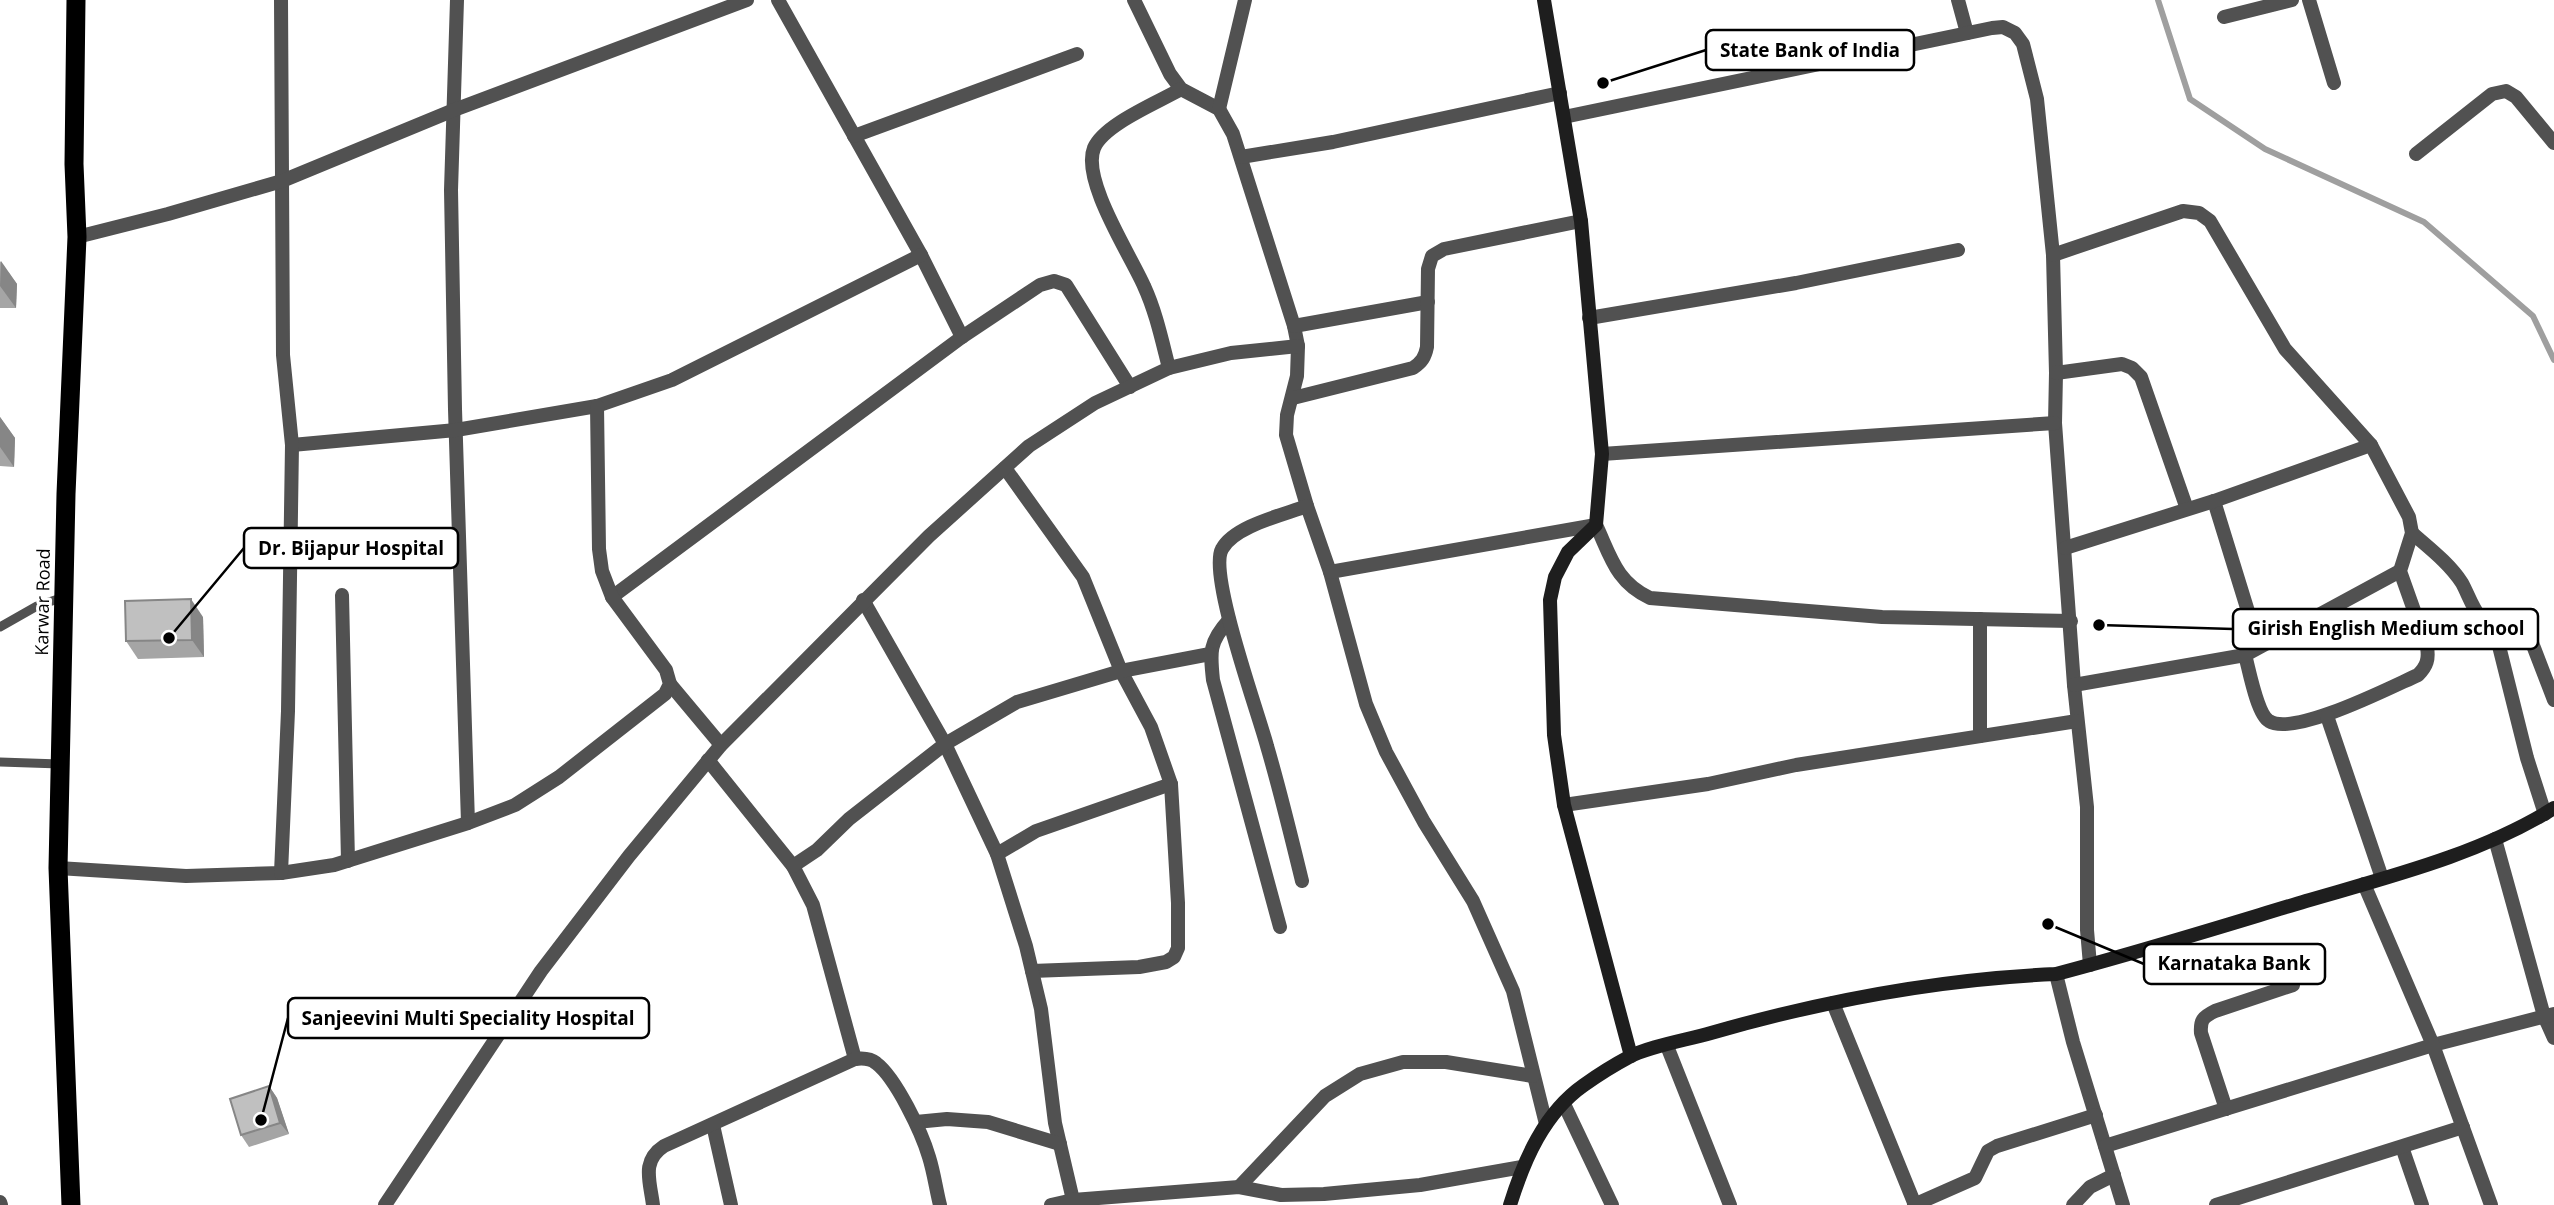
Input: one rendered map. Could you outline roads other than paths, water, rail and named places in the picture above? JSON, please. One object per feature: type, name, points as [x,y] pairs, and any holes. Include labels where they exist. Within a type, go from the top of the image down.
[{"type":"highway","name":"Karwar Road","points":[[71,1205],[58,868],[66,494],[77,237],[74,164],[76,0]]},
{"type":"main road","points":[[1544,0],[1581,221],[1602,454],[1596,525],[1568,552],[1555,577],[1550,600],[1554,735],[1564,805],[1631,1056]]},
{"type":"main road","points":[[1510,1205],[1522,1167],[1546,1124],[1582,1086],[1631,1056],[1781,1013],[1900,991],[2056,974],[2090,965],[2382,878],[2495,839],[2549,811]]},
{"type":"street","points":[[281,0],[283,355],[292,445],[288,710],[281,873]]},
{"type":"street","points":[[457,0],[451,190],[468,823]]},
{"type":"street","points":[[77,237],[282,181],[454,110],[747,0]]},
{"type":"street","points":[[778,0],[921,255],[962,337]]},
{"type":"street","points":[[1134,0],[1161,60],[1181,89],[1219,109],[1234,134],[1298,346],[1297,376],[1287,415],[1286,435],[1330,572],[1366,704],[1386,751],[1418,810],[1474,901],[1513,991],[1546,1124]]},
{"type":"street","points":[[1219,109],[1245,0]]},
{"type":"street","points":[[1958,0],[1967,33]]},
{"type":"street","points":[[2224,17],[2292,0]]},
{"type":"street","points":[[2309,0],[2334,83]]},
{"type":"street","points":[[1563,117],[2003,27],[2015,33],[2023,44],[2037,99],[2053,255],[2055,423],[2074,685],[2087,807],[2087,930],[2090,965]]},
{"type":"street","points":[[854,136],[1077,54]]},
{"type":"street","points":[[1169,368],[1145,287],[1098,191],[1091,164],[1094,148],[1102,137],[1116,126],[1181,89]]},
{"type":"street","points":[[2416,154],[2491,94],[2506,91],[2516,97],[2554,142]]},
{"type":"street","points":[[1241,157],[1333,142],[1560,93]]},
{"type":"street","points":[[2053,255],[2183,211],[2199,213],[2210,221],[2285,349],[2371,445],[2409,517],[2412,533],[2400,571],[2429,658],[2418,675],[2327,716],[2288,724],[2267,721],[2261,711],[2245,655]]},
{"type":"street","points":[[1293,398],[1413,368],[1420,363],[1426,356],[1428,269],[1432,256],[1444,249],[1581,221]]},
{"type":"street","points":[[1589,318],[1796,283],[1958,250]]},
{"type":"street","points":[[292,445],[456,430],[597,406],[672,380],[921,255]]},
{"type":"street","points":[[612,597],[962,337],[1040,285],[1054,281],[1066,285],[1130,387]]},
{"type":"street","points":[[1294,326],[1428,302]]},
{"type":"street","points":[[390,1202],[541,971],[629,856],[720,745],[863,600],[1004,468],[1029,446],[1073,415],[1169,368],[1231,353],[1298,346]]},
{"type":"street","points":[[2056,373],[2122,364],[2132,368],[2141,377],[2187,509]]},
{"type":"street","points":[[597,406],[599,550],[602,571],[612,597],[666,670],[670,684],[720,745]]},
{"type":"street","points":[[1602,454],[2055,423]]},
{"type":"street","points":[[2065,548],[2371,445]]},
{"type":"street","points":[[1004,468],[1083,577],[1121,671],[1151,727],[1171,784],[1178,902],[1178,948],[1174,957],[1166,962],[1147,966],[1032,971]]},
{"type":"street","points":[[2214,500],[2259,647]]},
{"type":"street","points":[[1303,881],[1267,746],[1229,620],[1220,570],[1220,552],[1228,539],[1245,529],[1307,506]]},
{"type":"street","points":[[1330,572],[1596,525],[1621,577],[1634,590],[1650,598],[1882,617],[2071,621]]},
{"type":"street","points":[[2412,533],[2443,560],[2461,581],[2480,618],[2494,626],[2524,630],[2529,635],[2554,700]]},
{"type":"street","points":[[2074,685],[2245,655],[2400,571]]},
{"type":"street","points":[[342,595],[348,861]]},
{"type":"street","points":[[863,600],[946,744],[997,854],[1013,901],[1041,1009],[1055,1123],[1073,1200]]},
{"type":"street","points":[[1980,619],[1980,736]]},
{"type":"street","points":[[1229,620],[1216,635],[1210,654],[1213,680],[1280,927]]},
{"type":"street","points":[[2494,626],[2527,758],[2549,811]]},
{"type":"street","points":[[793,866],[817,850],[849,819],[946,744],[1017,702],[1121,671],[1210,654]]},
{"type":"street","points":[[58,868],[186,876],[281,873],[334,866],[515,805],[559,777],[665,694],[670,684]]},
{"type":"street","points":[[2327,716],[2382,878]]},
{"type":"street","points":[[1564,805],[2077,721]]},
{"type":"street","points":[[708,760],[793,866],[813,905],[855,1059]]},
{"type":"street","points":[[997,854],[1037,831],[1171,784]]},
{"type":"street","points":[[2495,839],[2554,1038]]},
{"type":"street","points":[[2364,884],[2432,1045],[2491,1205]]},
{"type":"street","points":[[2056,974],[2073,1042],[2123,1205]]},
{"type":"street","points":[[2226,1109],[2201,1033],[2200,1024],[2203,1017],[2293,985]]},
{"type":"street","points":[[1833,1003],[1915,1205],[1975,1178],[1988,1151],[1997,1146],[2096,1115]]},
{"type":"street","points":[[2105,1146],[2432,1045],[2549,1015]]},
{"type":"street","points":[[1667,1046],[1730,1205]]},
{"type":"street","points":[[653,1205],[649,1164],[653,1154],[664,1146],[855,1059],[874,1061],[885,1071],[916,1122],[929,1156],[940,1205]]},
{"type":"street","points":[[1238,1186],[1325,1096],[1360,1074],[1404,1062],[1435,1062],[1533,1076]]},
{"type":"street","points":[[1564,1104],[1612,1205]]},
{"type":"street","points":[[916,1122],[947,1119],[988,1122],[1060,1144]]},
{"type":"street","points":[[713,1125],[731,1205]]},
{"type":"street","points":[[2216,1205],[2463,1127]]},
{"type":"street","points":[[2402,1147],[2422,1205]]},
{"type":"street","points":[[1051,1205],[1073,1200],[1124,1201],[1238,1186],[1281,1195],[1324,1194],[1420,1185],[1522,1167]]},
{"type":"street","points":[[2073,1205],[2090,1187],[2114,1175]]},
{"type":"lane","points":[[0,627],[37,606],[64,597]]},
{"type":"lane","points":[[0,762],[62,764]]},
{"type":"waterway","points":[[2158,0],[2190,99],[2265,149],[2424,222],[2533,316],[2554,360]]},
{"type":"place","name":"State Bank of India","points":[[1603,83]]},
{"type":"place","name":"Girish English Medium school","points":[[2099,625]]},
{"type":"place","name":"Dr. Bijapur Hospital","points":[[169,638]]},
{"type":"place","name":"Karnataka Bank","points":[[2048,924]]},
{"type":"place","name":"Sanjeevini Multi Speciality Hospital","points":[[261,1120]]}]
